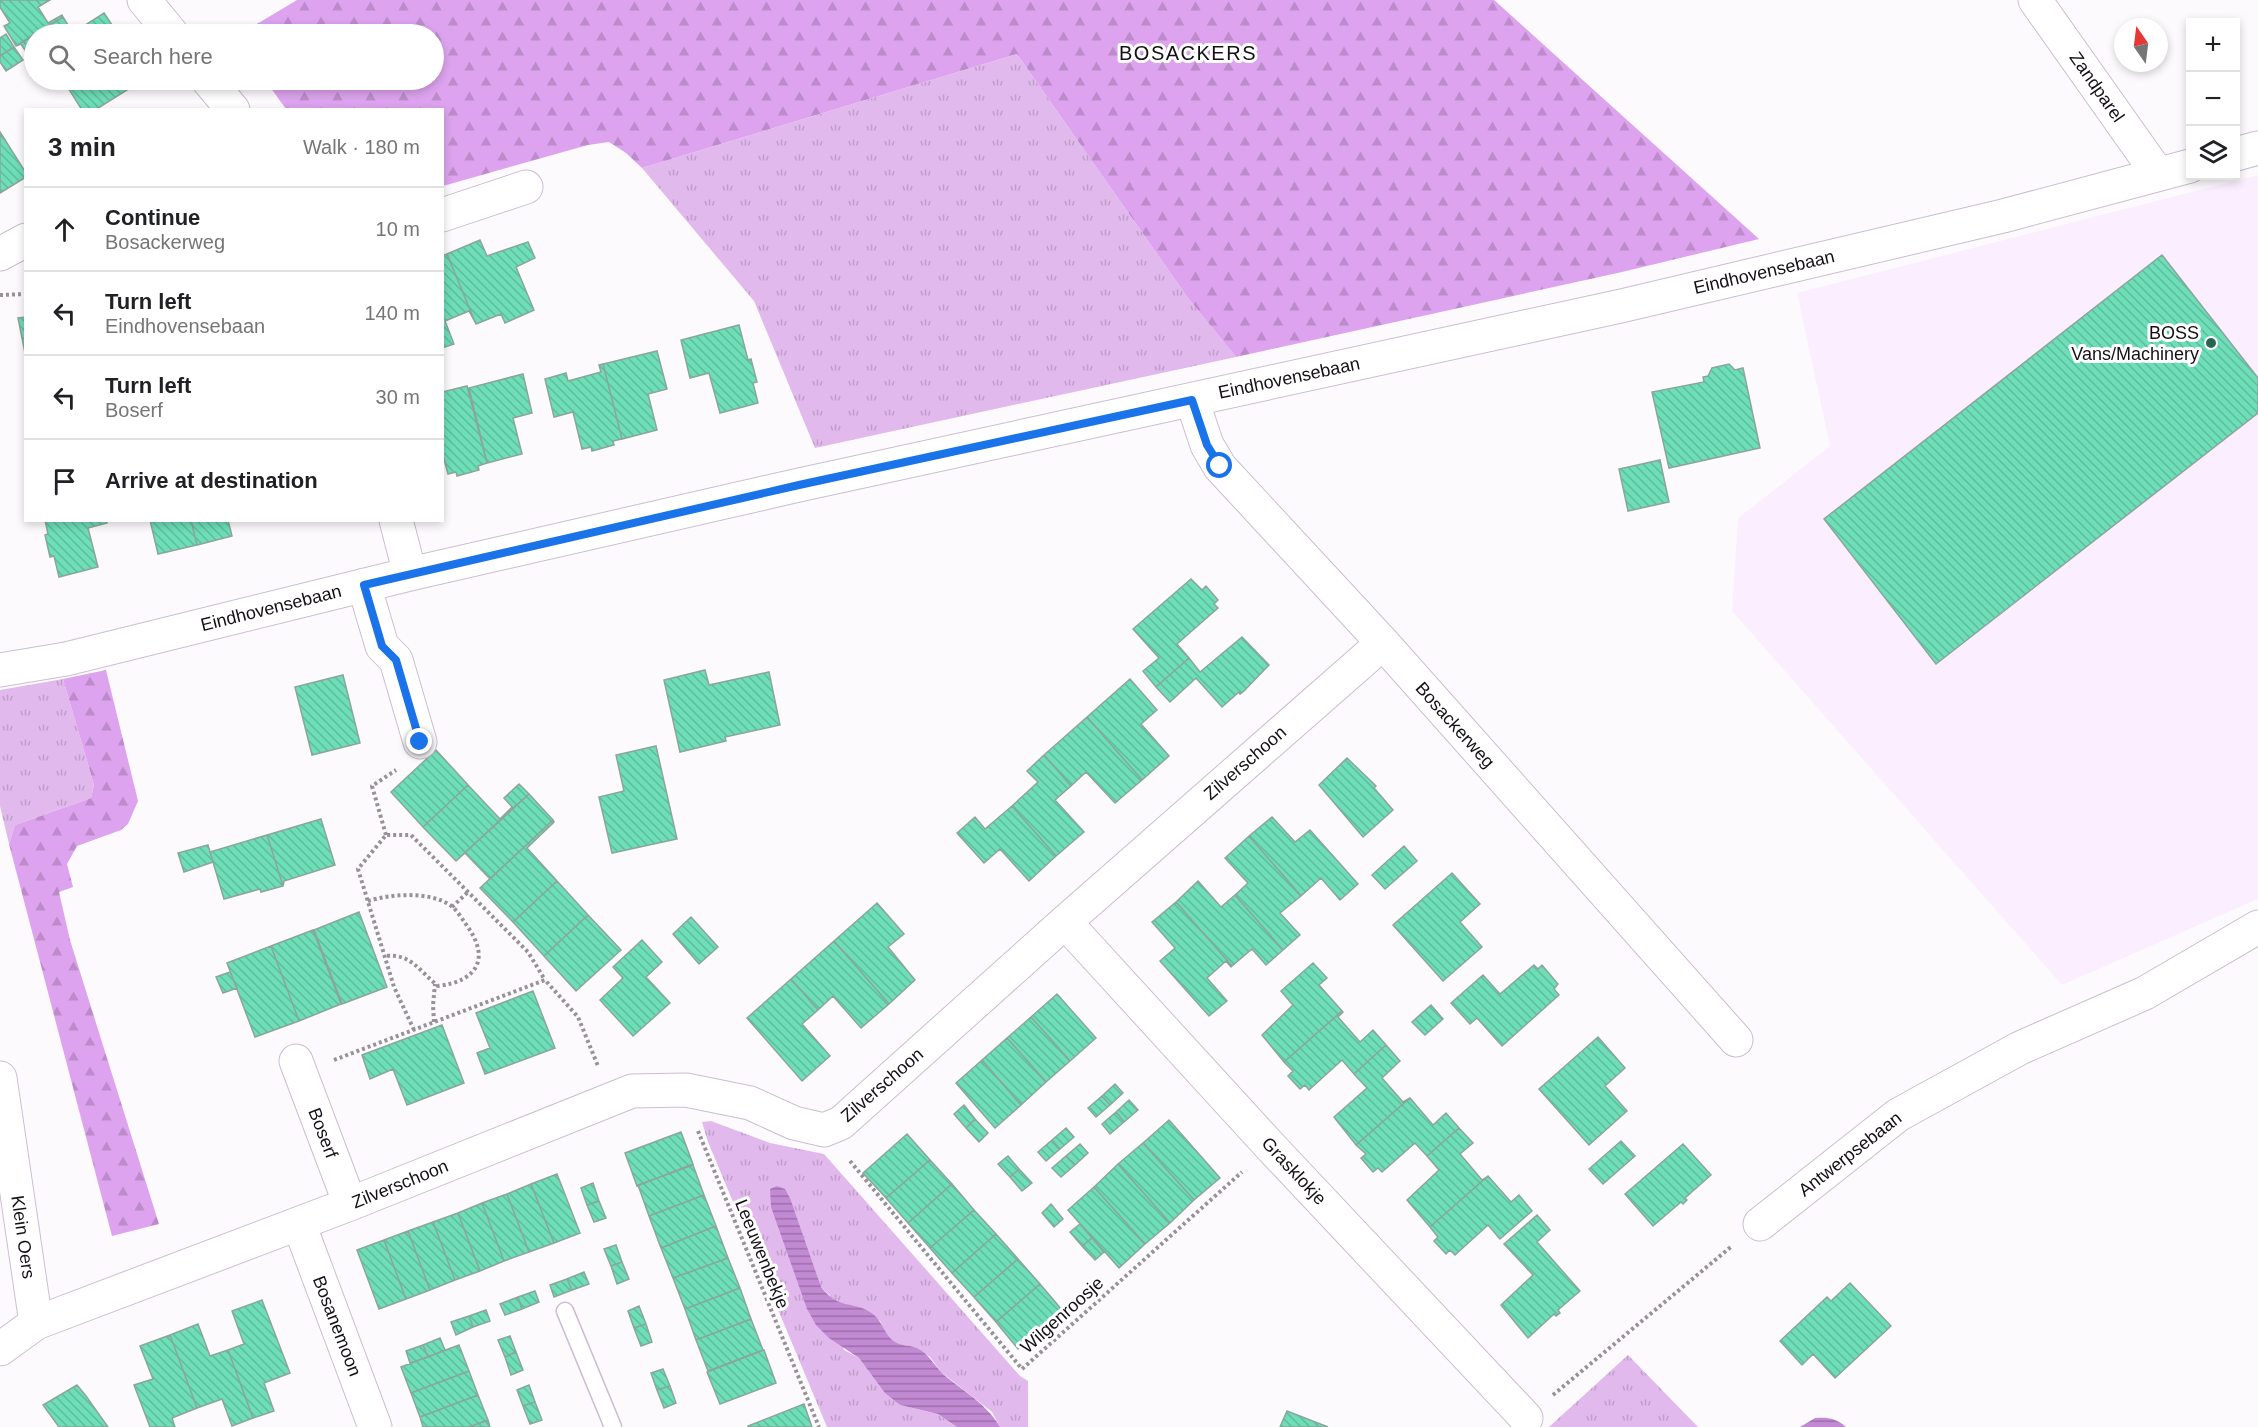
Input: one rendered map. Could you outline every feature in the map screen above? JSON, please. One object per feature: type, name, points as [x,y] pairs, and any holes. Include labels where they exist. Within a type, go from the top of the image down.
[{"type":"street","points":[[144,0],[164,24]]},
{"type":"street","name":"Zandparel","points":[[2035,0],[2158,174]]},
{"type":"street","points":[[216,90],[231,108]]},
{"type":"street","points":[[2240,153],[2258,148]]},
{"type":"street","name":"Eindhovensebaan","points":[[0,670],[66,659],[410,574],[799,485],[1690,289],[2003,216],[2186,167]]},
{"type":"street","points":[[444,214],[526,187]]},
{"type":"street","points":[[0,254],[24,241]]},
{"type":"street","name":"Bosackerweg","points":[[1192,400],[1207,445],[1220,466],[1383,643],[1736,1040]]},
{"type":"street","points":[[397,522],[410,574]]},
{"type":"street","points":[[364,585],[382,646],[396,660],[420,742]]},
{"type":"street","name":"Zilverschoon","points":[[0,1349],[36,1323],[299,1224],[633,1091],[686,1090],[750,1103],[794,1123],[824,1130],[841,1123],[1065,922],[1383,643]]},
{"type":"street","name":"Grasklokje","points":[[1065,922],[1270,1146],[1526,1418]]},
{"type":"street","name":"Antwerpsebaan","points":[[1760,1224],[1898,1115],[2020,1048],[2145,993],[2258,927]]},
{"type":"street","name":"Boserf","points":[[298,1067],[350,1204]]},
{"type":"street","name":"Klein Oers","points":[[0,1078],[36,1323]]},
{"type":"street","name":"Bosanemoon","points":[[299,1224],[375,1427]]},
{"type":"lane","points":[[565,1311],[613,1427]]},
{"type":"path","points":[[0,295],[24,294]]},
{"type":"path","points":[[386,835],[372,786],[416,757],[420,742]]},
{"type":"path","points":[[386,835],[411,835],[528,952],[545,980],[578,1017],[612,1099]]},
{"type":"path","points":[[386,835],[358,869],[394,987],[414,1030]]},
{"type":"path","points":[[452,907],[468,892]]},
{"type":"path","points":[[368,902],[394,895],[411,895],[428,898],[452,907],[473,934],[477,946],[477,968],[460,982],[438,986],[409,959],[398,954],[385,956]]},
{"type":"path","points":[[298,1067],[414,1030],[545,980]]},
{"type":"path","points":[[434,1022],[435,984]]},
{"type":"path","name":"Leeuwenbekje","points":[[686,1090],[701,1142],[819,1427]]},
{"type":"path","name":"Wilgenroosje","points":[[824,1130],[1022,1369],[1270,1146]]},
{"type":"path","points":[[1526,1418],[1760,1224]]},
{"type":"shaded area","points":[[2258,175],[2258,899],[2062,985],[1732,611],[1738,518],[1830,446],[1797,293]]},
{"type":"shaded area","points":[[777,1186],[785,1189],[790,1198],[821,1287],[828,1295],[841,1303],[859,1307],[873,1314],[895,1342],[921,1350],[943,1374],[982,1405],[1000,1427],[957,1427],[938,1414],[900,1405],[885,1393],[859,1358],[829,1338],[816,1325],[807,1309],[771,1207],[770,1189]]},
{"type":"shaded area","points":[[1815,1418],[1832,1419],[1846,1427],[1800,1427]]},
{"type":"green space","points":[[297,0],[1494,0],[1759,239],[1622,272],[1236,357],[1188,298],[1017,54],[642,168],[626,153],[609,142],[588,145],[444,186],[444,108],[285,108],[272,90],[444,90],[444,24],[257,24]]},
{"type":"green space","points":[[1017,54],[1188,298],[1236,357],[815,448],[754,301],[642,168]]},
{"type":"green space","points":[[106,670],[138,801],[128,824],[121,830],[77,846],[67,864],[73,887],[59,892],[70,940],[159,1224],[112,1236],[9,844],[15,825],[91,798],[94,785],[63,679]]},
{"type":"green space","points":[[63,679],[94,785],[91,798],[15,825],[9,844],[0,806],[0,690]]},
{"type":"green space","points":[[711,1121],[770,1143],[824,1154],[1020,1376],[1028,1381],[1028,1427],[1000,1427],[992,1412],[941,1372],[930,1357],[915,1347],[897,1344],[885,1333],[880,1321],[856,1307],[837,1303],[821,1287],[785,1189],[844,1350],[859,1358],[885,1392],[900,1405],[938,1414],[957,1427],[827,1427],[708,1142],[702,1122]]},
{"type":"green space","points":[[1628,1355],[1698,1427],[1549,1427]]},
{"type":"building","points":[[0,0],[50,0],[38,7],[48,23],[62,15],[63,17],[52,24],[24,24],[24,41],[16,46],[4,26],[10,23],[0,7]]},
{"type":"building","points":[[104,13],[111,24],[87,24]]},
{"type":"building","points":[[63,17],[67,24],[51,24]]},
{"type":"building","points":[[6,34],[14,47],[0,56],[0,38]]},
{"type":"building","points":[[14,47],[23,60],[6,71],[0,62],[0,56]]},
{"type":"building","points":[[69,90],[127,90],[98,108],[81,108]]},
{"type":"building","points":[[0,132],[24,170],[24,178],[0,193]]},
{"type":"building","points":[[480,240],[487,256],[528,242],[535,258],[516,267],[534,310],[505,323],[501,314],[476,324],[447,254]]},
{"type":"building","points":[[447,254],[476,324],[469,311],[445,321],[454,344],[444,347],[444,255]]},
{"type":"building","points":[[2162,255],[2258,378],[2258,413],[1936,664],[1824,519]]},
{"type":"building","points":[[24,317],[24,348],[18,318]]},
{"type":"building","points":[[739,325],[748,360],[751,359],[757,382],[753,383],[758,403],[720,413],[709,373],[690,378],[681,340]]},
{"type":"building","points":[[657,351],[667,389],[648,394],[657,430],[622,439],[603,364]]},
{"type":"building","points":[[603,364],[622,439],[613,441],[614,445],[592,451],[591,447],[582,449],[573,412],[554,417],[545,379],[566,373],[568,381],[601,372],[599,365]]},
{"type":"building","points":[[1729,364],[1735,370],[1743,368],[1760,448],[1669,468],[1652,392],[1704,382],[1703,377],[1708,376],[1712,368]]},
{"type":"building","points":[[523,374],[532,413],[513,418],[522,454],[487,463],[469,388]]},
{"type":"building","points":[[467,386],[487,463],[478,466],[479,470],[457,476],[456,472],[448,474],[444,459],[444,392]]},
{"type":"building","points":[[1660,460],[1669,502],[1628,511],[1619,469]]},
{"type":"building","points":[[45,522],[107,522],[88,528],[98,567],[59,577],[54,556],[50,557],[45,535],[48,534]]},
{"type":"building","points":[[150,522],[191,522],[197,545],[158,554]]},
{"type":"building","points":[[191,522],[228,522],[232,536],[197,545]]},
{"type":"building","points":[[1191,579],[1202,590],[1206,586],[1218,600],[1214,604],[1218,608],[1177,644],[1189,658],[1156,687],[1143,671],[1159,658],[1133,629]]},
{"type":"building","points":[[1242,637],[1269,665],[1244,691],[1240,694],[1239,692],[1222,707],[1196,678],[1170,702],[1156,687],[1189,658],[1200,672]]},
{"type":"building","points":[[705,670],[709,685],[769,672],[780,725],[725,737],[726,741],[680,752],[664,680]]},
{"type":"building","points":[[343,675],[360,743],[312,755],[295,687]]},
{"type":"building","points":[[1130,679],[1157,710],[1141,724],[1169,756],[1142,780],[1087,717]]},
{"type":"building","points":[[1087,717],[1142,780],[1115,803],[1086,772],[1071,786],[1044,755]]},
{"type":"building","points":[[656,746],[677,839],[612,853],[599,797],[624,791],[616,755]]},
{"type":"building","points":[[436,750],[468,785],[423,827],[391,792]]},
{"type":"building","points":[[1044,755],[1071,786],[1055,800],[1084,832],[1056,856],[1012,806],[1038,782],[1027,771]]},
{"type":"building","points":[[1347,758],[1376,786],[1374,788],[1393,810],[1363,837],[1319,785]]},
{"type":"building","points":[[519,784],[529,794],[513,808],[504,798]]},
{"type":"building","points":[[468,785],[500,819],[513,808],[456,861],[423,827]]},
{"type":"building","points":[[529,794],[553,820],[490,879],[465,853],[456,861]]},
{"type":"building","points":[[1012,806],[1056,856],[1029,881],[1000,849],[984,863],[957,833],[975,817],[985,829]]},
{"type":"building","points":[[1272,817],[1295,842],[1310,830],[1358,884],[1340,900],[1321,878],[1301,896],[1249,836]]},
{"type":"building","points":[[321,819],[335,865],[284,881],[283,886],[267,835]]},
{"type":"building","points":[[553,820],[554,822],[527,848],[557,881],[513,922],[480,888]]},
{"type":"building","points":[[267,835],[283,886],[261,892],[260,889],[224,899],[210,852]]},
{"type":"building","points":[[1249,836],[1301,896],[1280,913],[1300,935],[1283,950],[1235,895],[1248,883],[1225,858]]},
{"type":"building","points":[[208,845],[213,862],[184,872],[178,853]]},
{"type":"building","points":[[1404,846],[1417,861],[1385,889],[1372,875]]},
{"type":"building","points":[[1452,873],[1480,904],[1460,922],[1482,947],[1443,981],[1393,925]]},
{"type":"building","points":[[557,881],[588,915],[544,956],[513,922]]},
{"type":"building","points":[[1198,881],[1221,907],[1235,895],[1283,950],[1266,965],[1252,949],[1232,966],[1176,902]]},
{"type":"building","points":[[1176,902],[1232,966],[1226,961],[1207,978],[1227,1001],[1209,1016],[1160,961],[1175,948],[1152,922]]},
{"type":"building","points":[[877,903],[904,934],[888,947],[915,980],[889,1004],[834,941]]},
{"type":"building","points":[[359,912],[387,987],[342,1004],[314,930]]},
{"type":"building","points":[[588,915],[621,950],[576,991],[544,956]]},
{"type":"building","points":[[691,917],[718,947],[699,964],[673,934]]},
{"type":"building","points":[[313,930],[341,1004],[299,1021],[271,946]]},
{"type":"building","points":[[642,940],[662,962],[646,977],[670,1003],[633,1036],[600,1000],[623,978],[613,967]]},
{"type":"building","points":[[834,941],[889,1004],[861,1028],[833,996],[818,1010],[791,979]]},
{"type":"building","points":[[271,946],[299,1021],[255,1037],[227,963]]},
{"type":"building","points":[[1313,963],[1327,978],[1319,985],[1342,1011],[1284,1062],[1262,1035],[1293,1005],[1281,991]]},
{"type":"building","points":[[1534,965],[1538,969],[1542,965],[1558,984],[1554,989],[1559,995],[1502,1046],[1477,1018],[1470,1024],[1451,1003],[1483,975],[1500,994]]},
{"type":"building","points":[[230,972],[237,988],[223,993],[216,977]]},
{"type":"building","points":[[791,979],[818,1010],[802,1024],[830,1056],[802,1081],[747,1018]]},
{"type":"building","points":[[533,991],[555,1048],[485,1074],[477,1053],[490,1048],[476,1013]]},
{"type":"building","points":[[1057,994],[1096,1038],[1070,1061],[1031,1017]]},
{"type":"building","points":[[1431,1005],[1443,1019],[1425,1035],[1412,1022]]},
{"type":"building","points":[[1342,1011],[1338,1017],[1360,1042],[1373,1030],[1386,1045],[1354,1074],[1342,1060],[1309,1090],[1305,1085],[1300,1089],[1288,1076],[1293,1071],[1284,1062]]},
{"type":"building","points":[[1031,1017],[1070,1061],[1046,1082],[1007,1038]]},
{"type":"building","points":[[442,1025],[464,1083],[407,1105],[393,1069],[370,1079],[362,1055]]},
{"type":"building","points":[[1598,1037],[1625,1068],[1605,1086],[1627,1111],[1589,1145],[1539,1089]]},
{"type":"building","points":[[1007,1038],[1046,1082],[1021,1105],[982,1060]]},
{"type":"building","points":[[1386,1045],[1400,1061],[1382,1078],[1403,1102],[1410,1098],[1356,1145],[1334,1117],[1367,1088],[1354,1074]]},
{"type":"building","points":[[982,1060],[1021,1105],[995,1128],[956,1083]]},
{"type":"building","points":[[1115,1084],[1123,1093],[1110,1105],[1102,1096]]},
{"type":"building","points":[[1102,1096],[1110,1105],[1096,1117],[1088,1108]]},
{"type":"building","points":[[1410,1098],[1433,1125],[1446,1113],[1459,1128],[1427,1156],[1415,1143],[1382,1172],[1378,1168],[1373,1172],[1361,1158],[1366,1154],[1356,1145]]},
{"type":"building","points":[[1129,1100],[1138,1110],[1124,1122],[1116,1112]]},
{"type":"building","points":[[964,1105],[975,1119],[966,1128],[954,1114]]},
{"type":"building","points":[[1116,1112],[1124,1122],[1110,1134],[1102,1124]]},
{"type":"building","points":[[975,1119],[988,1133],[979,1142],[966,1128]]},
{"type":"building","points":[[1169,1120],[1220,1178],[1194,1200],[1143,1143]]},
{"type":"building","points":[[1066,1128],[1074,1137],[1060,1149],[1052,1140]]},
{"type":"building","points":[[1459,1128],[1473,1143],[1460,1154],[1482,1180],[1488,1176],[1430,1227],[1407,1200],[1439,1170],[1427,1156]]},
{"type":"building","points":[[681,1132],[693,1164],[637,1186],[625,1153]]},
{"type":"building","points":[[907,1134],[930,1160],[886,1198],[863,1173]]},
{"type":"building","points":[[1052,1140],[1060,1149],[1046,1161],[1038,1152]]},
{"type":"building","points":[[1621,1141],[1635,1156],[1603,1184],[1589,1169]]},
{"type":"building","points":[[1143,1143],[1194,1200],[1170,1223],[1118,1164]]},
{"type":"building","points":[[1080,1144],[1088,1153],[1075,1165],[1066,1156]]},
{"type":"building","points":[[1683,1144],[1711,1175],[1685,1198],[1687,1200],[1683,1204],[1681,1202],[1653,1226],[1625,1194]]},
{"type":"building","points":[[1008,1156],[1019,1169],[1010,1177],[998,1164]]},
{"type":"building","points":[[1066,1156],[1075,1165],[1061,1177],[1052,1168]]},
{"type":"building","points":[[930,1160],[952,1184],[908,1223],[886,1198]]},
{"type":"building","points":[[1118,1164],[1170,1223],[1145,1244],[1094,1187]]},
{"type":"building","points":[[693,1165],[704,1195],[649,1216],[638,1185]]},
{"type":"building","points":[[1019,1169],[1032,1183],[1022,1191],[1010,1177]]},
{"type":"building","points":[[557,1174],[580,1233],[554,1243],[531,1184]]},
{"type":"building","points":[[1488,1176],[1511,1202],[1519,1195],[1532,1211],[1500,1239],[1488,1225],[1455,1255],[1450,1250],[1446,1254],[1434,1241],[1438,1237],[1430,1227]]},
{"type":"building","points":[[593,1183],[599,1201],[587,1205],[581,1188]]},
{"type":"building","points":[[531,1184],[554,1243],[529,1252],[507,1194]]},
{"type":"building","points":[[952,1184],[974,1210],[930,1248],[908,1223]]},
{"type":"building","points":[[1094,1187],[1145,1244],[1119,1268],[1068,1210]]},
{"type":"building","points":[[507,1194],[529,1252],[504,1261],[482,1203]]},
{"type":"building","points":[[704,1195],[716,1226],[661,1248],[649,1216]]},
{"type":"building","points":[[599,1201],[606,1218],[594,1222],[587,1205]]},
{"type":"building","points":[[482,1203],[504,1261],[480,1271],[458,1213]]},
{"type":"building","points":[[1051,1204],[1063,1219],[1054,1227],[1042,1213]]},
{"type":"building","points":[[974,1210],[996,1234],[952,1273],[930,1248]]},
{"type":"building","points":[[458,1213],[480,1271],[455,1280],[433,1222]]},
{"type":"building","points":[[1537,1215],[1550,1230],[1537,1242],[1580,1291],[1558,1310],[1560,1313],[1556,1316],[1554,1314],[1528,1338],[1501,1305],[1533,1275],[1504,1244]]},
{"type":"building","points":[[433,1222],[455,1280],[430,1290],[408,1231]]},
{"type":"building","points":[[1080,1224],[1092,1238],[1082,1246],[1070,1232]]},
{"type":"building","points":[[716,1226],[728,1258],[673,1278],[661,1248]]},
{"type":"building","points":[[408,1231],[430,1290],[406,1299],[384,1240]]},
{"type":"building","points":[[996,1234],[1018,1259],[974,1297],[952,1273]]},
{"type":"building","points":[[1092,1238],[1104,1252],[1095,1260],[1082,1246]]},
{"type":"building","points":[[384,1240],[406,1299],[379,1309],[357,1250]]},
{"type":"building","points":[[616,1245],[622,1262],[611,1266],[604,1249]]},
{"type":"building","points":[[728,1258],[740,1288],[685,1309],[673,1278]]},
{"type":"building","points":[[1018,1259],[1040,1284],[996,1322],[974,1297]]},
{"type":"building","points":[[622,1262],[629,1279],[617,1284],[611,1266]]},
{"type":"building","points":[[584,1272],[589,1284],[572,1290],[567,1279]]},
{"type":"building","points":[[567,1279],[572,1290],[554,1297],[550,1285]]},
{"type":"building","points":[[1850,1283],[1891,1326],[1835,1378],[1813,1354],[1802,1365],[1780,1341],[1827,1297],[1831,1301]]},
{"type":"building","points":[[1040,1284],[1062,1310],[1018,1349],[996,1322]]},
{"type":"building","points":[[740,1288],[751,1319],[696,1340],[685,1309]]},
{"type":"building","points":[[535,1291],[539,1302],[522,1309],[518,1297]]},
{"type":"building","points":[[518,1297],[522,1309],[505,1315],[500,1304]]},
{"type":"building","points":[[262,1300],[290,1373],[264,1383],[274,1411],[253,1418],[228,1350],[244,1344],[232,1311]]},
{"type":"building","points":[[639,1306],[646,1324],[634,1328],[628,1311]]},
{"type":"building","points":[[486,1310],[490,1321],[473,1327],[469,1316]]},
{"type":"building","points":[[469,1316],[473,1327],[456,1335],[451,1322]]},
{"type":"building","points":[[751,1319],[763,1350],[708,1371],[696,1340]]},
{"type":"building","points":[[198,1324],[210,1356],[228,1350],[253,1418],[232,1426],[222,1399],[197,1408],[170,1335]]},
{"type":"building","points":[[646,1324],[652,1342],[641,1346],[634,1328]]},
{"type":"building","points":[[170,1335],[197,1408],[172,1418],[175,1427],[150,1427],[134,1385],[153,1379],[140,1346]]},
{"type":"building","points":[[510,1336],[516,1352],[505,1357],[498,1340]]},
{"type":"building","points":[[440,1338],[445,1350],[428,1357],[423,1345]]},
{"type":"building","points":[[423,1345],[428,1357],[410,1363],[406,1351]]},
{"type":"building","points":[[459,1345],[469,1371],[411,1393],[401,1367]]},
{"type":"building","points":[[764,1350],[776,1383],[720,1404],[707,1372]]},
{"type":"building","points":[[516,1352],[523,1370],[511,1375],[505,1357]]},
{"type":"building","points":[[663,1369],[670,1386],[657,1390],[651,1373]]},
{"type":"building","points":[[469,1371],[478,1395],[420,1417],[411,1393]]},
{"type":"building","points":[[77,1385],[108,1427],[59,1427],[43,1405]]},
{"type":"building","points":[[529,1385],[535,1402],[523,1406],[517,1390]]},
{"type":"building","points":[[670,1386],[676,1403],[664,1408],[657,1390]]},
{"type":"building","points":[[478,1395],[488,1420],[469,1427],[423,1427],[420,1417]]},
{"type":"building","points":[[535,1402],[542,1420],[530,1424],[523,1406]]},
{"type":"building","points":[[804,1404],[812,1427],[748,1427],[748,1426]]},
{"type":"building","points":[[1287,1411],[1328,1427],[1280,1427]]},
{"type":"building","points":[[488,1420],[490,1427],[469,1427]]},
{"type":"place","name":"BOSS Vans/Machinery","points":[[2211,343]]},
{"type":"district","name":"BOSACKERS","points":[[1188,53]]},
{"type":"route","points":[[420,742],[396,660],[382,646],[364,585],[799,485],[1192,400],[1207,445],[1220,466]]}]
